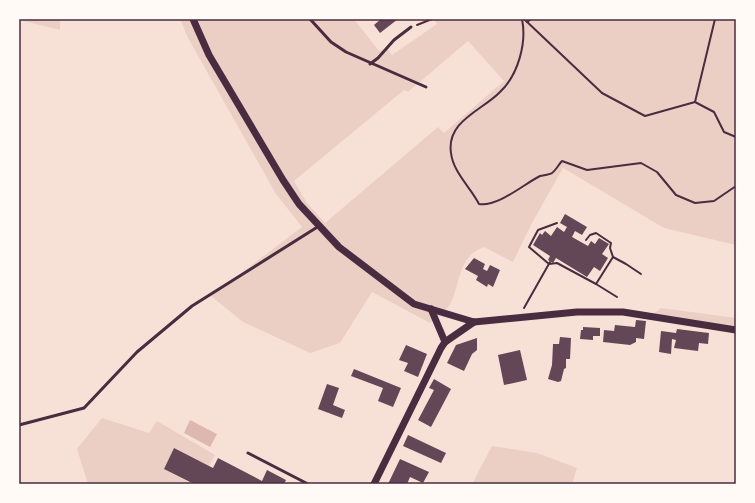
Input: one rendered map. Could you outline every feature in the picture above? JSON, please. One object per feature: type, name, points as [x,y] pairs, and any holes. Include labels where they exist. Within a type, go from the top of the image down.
[{"type":"street","points":[[193,19],[209,55],[283,180],[299,204],[339,247],[387,285],[414,304],[474,322],[576,312],[623,312],[736,330]]},
{"type":"street","points":[[431,309],[445,342]]},
{"type":"street","points":[[374,484],[445,342],[474,322]]},
{"type":"lane","points":[[310,19],[331,42],[370,64],[426,87]]},
{"type":"lane","points":[[370,64],[378,58],[394,40],[411,27]]},
{"type":"lane","points":[[19,425],[84,408],[137,352],[192,306],[319,226]]},
{"type":"lane","points":[[248,453],[308,484]]},
{"type":"path","points":[[411,27],[432,19]]},
{"type":"path","points":[[523,19],[602,93],[645,116],[695,102],[714,112],[724,132],[736,138]]},
{"type":"path","points":[[523,19],[525,31],[515,73],[500,93],[467,116],[453,135],[450,153],[479,204],[484,205],[504,197],[521,189],[541,176],[552,174],[562,161],[587,170],[642,163],[657,172],[676,195],[695,202],[714,201],[736,186]]},
{"type":"path","points":[[527,22],[531,19]]},
{"type":"path","points":[[695,102],[715,19]]},
{"type":"path","points":[[557,223],[538,230],[529,246],[550,263],[557,263],[617,297]]},
{"type":"path","points":[[586,240],[590,235],[596,233],[605,238],[611,242],[610,248],[613,258],[626,264],[641,274]]},
{"type":"path","points":[[596,284],[613,258]]},
{"type":"path","points":[[518,317],[550,263]]},
{"type":"shaded area","points":[[60,19],[60,30],[19,20]]},
{"type":"shaded area","points":[[180,19],[354,19],[379,51],[388,49],[392,55],[437,24],[434,19],[736,19],[736,245],[664,228],[563,168],[532,223],[513,262],[484,247],[475,252],[468,258],[460,273],[453,298],[449,306],[443,313],[430,323],[372,292],[340,343],[310,353],[243,322],[211,296],[302,227],[276,194],[188,38]],"holes":[[[468,41],[504,81],[444,133],[438,127],[325,223],[307,203],[294,181],[404,90],[408,92]]]},
{"type":"shaded area","points":[[661,308],[736,318],[736,330],[651,316]]},
{"type":"shaded area","points":[[102,418],[149,433],[157,421],[215,455],[209,466],[174,448],[164,469],[192,484],[88,484],[77,449]]},
{"type":"shaded area","points":[[190,420],[217,434],[210,447],[184,433]]},
{"type":"shaded area","points":[[492,446],[537,453],[577,468],[572,484],[472,484]]},
{"type":"building","points":[[381,19],[398,19],[380,33],[374,25]]},
{"type":"building","points":[[565,214],[587,227],[582,235],[575,231],[572,237],[588,246],[591,241],[595,244],[599,238],[609,244],[602,254],[608,258],[600,271],[594,267],[587,277],[556,258],[553,263],[548,260],[550,256],[533,245],[540,233],[542,235],[545,231],[551,236],[557,227],[564,232],[567,227],[560,223]]},
{"type":"building","points":[[474,258],[485,264],[483,269],[487,271],[490,265],[500,270],[493,287],[488,284],[487,287],[476,280],[478,276],[465,269]]},
{"type":"building","points":[[636,320],[646,321],[644,339],[636,338],[636,342],[630,345],[603,342],[604,330],[614,331],[615,325],[635,327]]},
{"type":"building","points":[[583,327],[600,328],[600,336],[593,336],[593,340],[580,339],[581,330],[583,330]]},
{"type":"building","points":[[677,329],[709,333],[708,344],[699,343],[698,351],[674,348],[676,340],[672,339],[671,354],[659,352],[661,331],[676,333]]},
{"type":"building","points":[[560,337],[571,338],[570,359],[566,359],[566,368],[564,369],[561,381],[558,382],[548,379],[552,365],[553,344],[559,344]]},
{"type":"building","points":[[477,338],[477,350],[472,354],[464,371],[447,363],[456,345]]},
{"type":"building","points":[[406,345],[427,354],[418,377],[404,371],[408,363],[399,360]]},
{"type":"building","points":[[520,350],[527,380],[504,385],[498,355]]},
{"type":"building","points":[[354,369],[401,388],[393,407],[378,401],[383,388],[351,376]]},
{"type":"building","points":[[434,379],[451,389],[431,427],[418,420],[434,390],[429,388]]},
{"type":"building","points":[[327,384],[339,388],[333,405],[345,410],[342,418],[318,409]]},
{"type":"building","points":[[408,435],[446,453],[441,463],[403,446]]},
{"type":"building","points":[[174,448],[213,468],[218,458],[262,481],[267,470],[286,480],[284,484],[194,484],[164,469]]},
{"type":"building","points":[[400,459],[429,472],[423,483],[410,477],[407,484],[388,484]]}]
